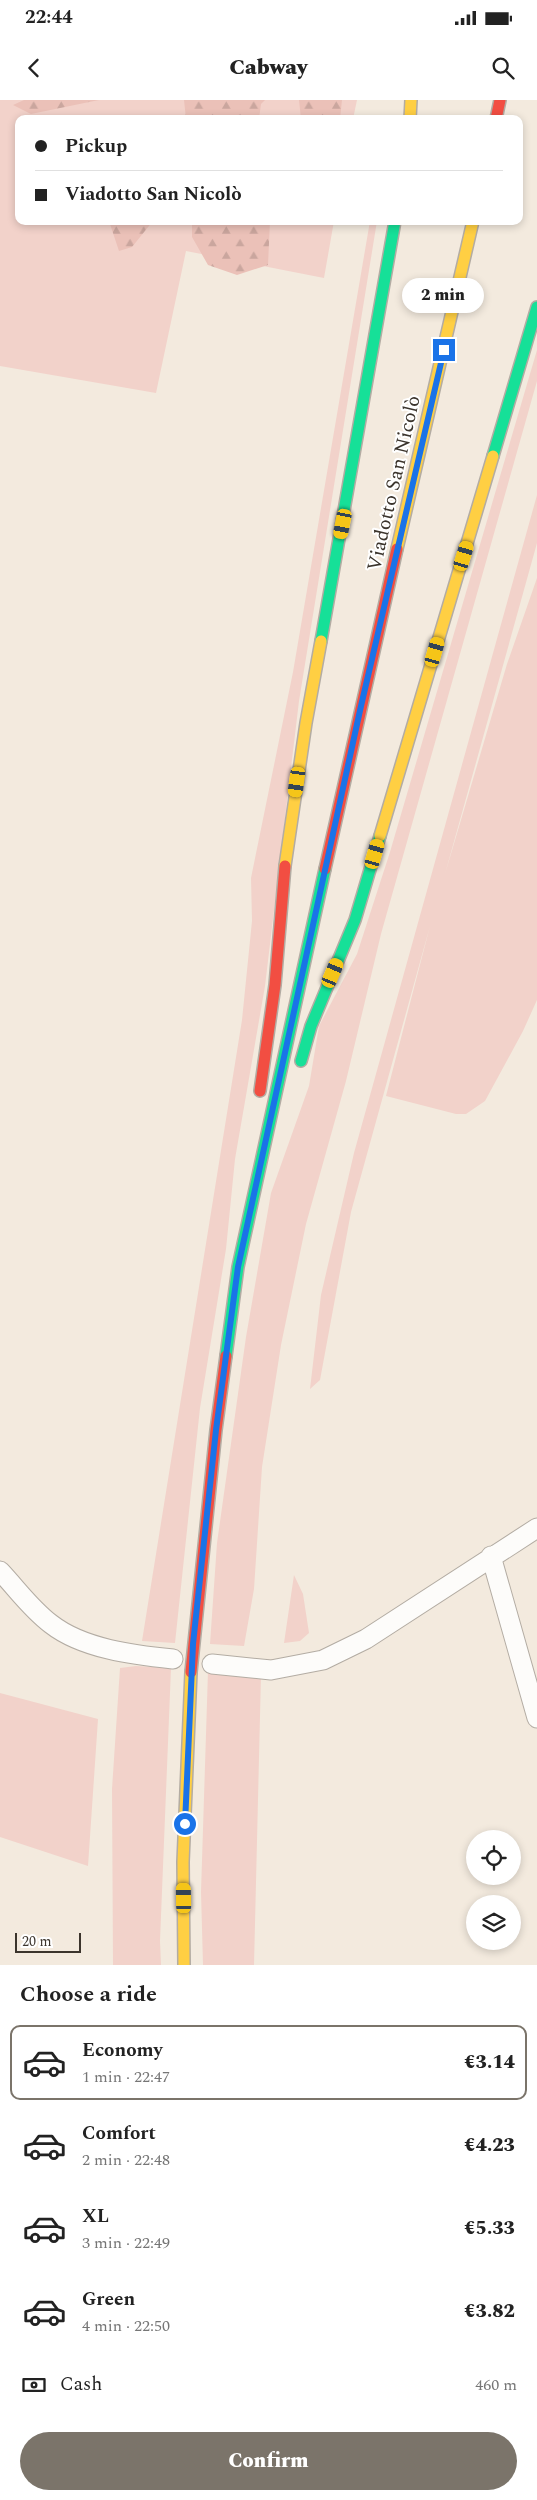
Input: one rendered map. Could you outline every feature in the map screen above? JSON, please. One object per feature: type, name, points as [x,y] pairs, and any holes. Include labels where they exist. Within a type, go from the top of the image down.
[{"type":"highway","points":[[410,115],[411,100]]},
{"type":"highway","points":[[497,115],[500,100]]},
{"type":"highway","points":[[266,1142],[260,1095],[276,985],[286,859],[306,723],[348,496],[394,225]]},
{"type":"highway","name":"Viadotto San Nicolò","points":[[184,1965],[184,1862],[192,1652],[224,1362],[238,1267],[472,225]]},
{"type":"highway","points":[[298,1074],[311,1026],[355,920],[537,307]]},
{"type":"highway","points":[[266,1142],[284,1110]]},
{"type":"street","points":[[212,1664],[271,1670],[323,1660],[366,1639],[491,1556],[537,1528]]},
{"type":"street","points":[[491,1556],[537,1718]]},
{"type":"street","points":[[0,1571],[29,1605],[53,1625],[85,1641],[115,1652],[173,1659]]},
{"type":"shaded area","points":[[0,100],[357,100],[354,115],[15,115],[15,225],[333,225],[324,278],[186,251],[156,393],[0,366]]},
{"type":"shaded area","points":[[369,225],[376,225],[299,701],[265,986],[235,1159],[226,1249],[200,1408],[175,1643],[142,1641],[242,1020],[252,921],[251,878],[293,672]]},
{"type":"shaded area","points":[[537,350],[537,381],[381,934],[346,1081],[306,1224],[281,1345],[262,1467],[254,1589],[244,1646],[210,1644],[217,1543],[246,1337],[271,1193],[309,1086],[319,1026],[357,954],[390,852]]},
{"type":"shaded area","points":[[537,495],[537,543],[445,874],[507,664],[537,578],[537,1000],[523,1031],[485,1101],[466,1114],[456,1114],[386,1096],[430,926],[351,1212],[320,1380],[310,1389],[321,1295],[354,1153]]},
{"type":"shaded area","points":[[294,1575],[303,1594],[309,1633],[300,1641],[284,1643]]},
{"type":"shaded area","points":[[136,1666],[171,1668],[160,1941],[161,1965],[113,1965],[112,1789],[120,1668]]},
{"type":"shaded area","points":[[208,1671],[261,1675],[254,1965],[203,1965],[201,1892]]},
{"type":"shaded area","points":[[0,1693],[98,1719],[88,1866],[0,1837]]},
{"type":"green space","points":[[24,100],[99,100],[31,114],[13,105]]},
{"type":"green space","points":[[184,100],[265,100],[261,104],[260,115],[186,115]]},
{"type":"green space","points":[[299,100],[342,100],[340,115],[301,115]]},
{"type":"green space","points":[[110,225],[150,225],[132,247],[119,251]]},
{"type":"green space","points":[[192,225],[270,225],[268,265],[237,275],[208,265],[192,237]]},
{"type":"traffic: fast","points":[[321,641],[394,225]]},
{"type":"traffic: fast","points":[[493,456],[537,307]]},
{"type":"traffic: fast","points":[[301,1061],[311,1026],[355,920],[380,836]]},
{"type":"traffic: fast","points":[[226,1356],[238,1267],[325,869]]},
{"type":"traffic: slow","points":[[410,115],[411,100]]},
{"type":"traffic: slow","points":[[397,549],[472,225]]},
{"type":"traffic: slow","points":[[380,836],[493,456]]},
{"type":"traffic: slow","points":[[285,866],[306,723],[321,641]]},
{"type":"traffic: slow","points":[[184,1965],[183,1862],[191,1672]]},
{"type":"traffic: jam","points":[[497,115],[500,100]]},
{"type":"traffic: jam","points":[[325,869],[397,549]]},
{"type":"traffic: jam","points":[[260,1091],[275,985],[285,866]]},
{"type":"traffic: jam","points":[[191,1672],[216,1430],[226,1356]]},
{"type":"route","points":[[185,1824],[193,1644],[224,1362],[238,1267],[361,706],[444,350]]}]
